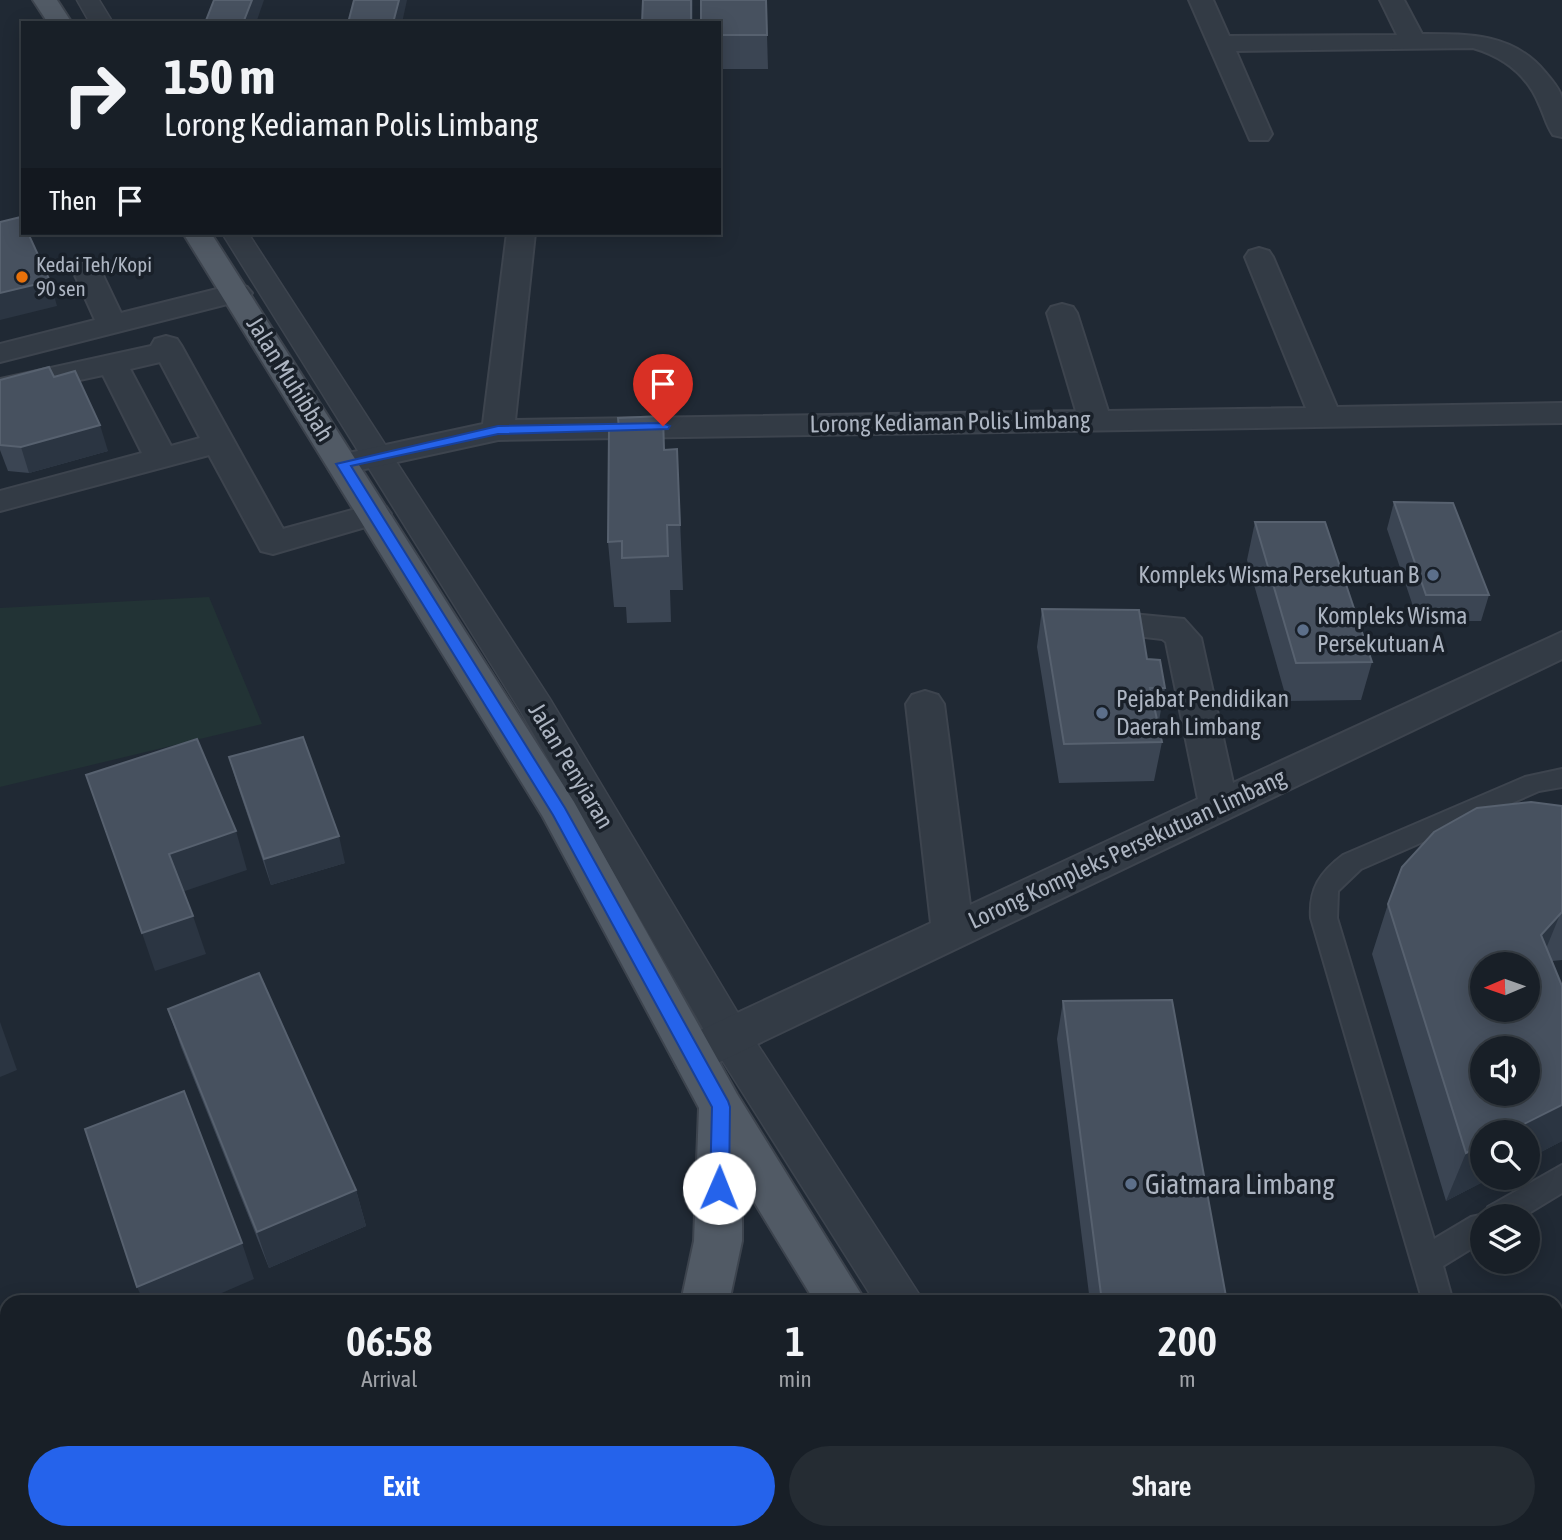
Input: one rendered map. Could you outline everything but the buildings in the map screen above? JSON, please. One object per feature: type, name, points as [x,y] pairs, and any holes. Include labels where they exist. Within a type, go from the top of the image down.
[{"type":"main road","points":[[45,0],[59,21]]},
{"type":"main road","name":"Jalan Muhibbah","points":[[198,235],[560,812],[721,1107],[838,1295]]},
{"type":"main road","name":"Jalan Muhibbah","points":[[706,1295],[718,1241],[721,1107]]},
{"type":"street","points":[[88,0],[101,21]]},
{"type":"street","points":[[1201,0],[1259,134]]},
{"type":"street","points":[[1392,0],[1413,41]]},
{"type":"street","points":[[1220,44],[1474,41],[1497,46],[1516,55],[1530,67],[1562,129]]},
{"type":"street","name":"Jalan Penyiaran","points":[[236,235],[537,708],[730,1037],[896,1295]]},
{"type":"street","points":[[498,430],[521,235]]},
{"type":"street","points":[[1259,257],[1324,414]]},
{"type":"street","points":[[87,271],[112,325]]},
{"type":"street","points":[[0,353],[237,293]]},
{"type":"street","points":[[1062,313],[1095,420]]},
{"type":"street","points":[[0,388],[168,348],[273,543],[374,514]]},
{"type":"street","points":[[112,363],[161,458]]},
{"type":"street","name":"Lorong Kediaman Polis Limbang","points":[[342,464],[498,430],[1324,414],[1562,413]]},
{"type":"street","points":[[0,501],[219,443]]},
{"type":"street","points":[[1132,625],[1171,627],[1183,638],[1219,806]]},
{"type":"street","name":"Lorong Kompleks Persekutuan Limbang","points":[[693,1054],[1562,644]]},
{"type":"street","points":[[925,704],[953,931]]},
{"type":"lane","points":[[1436,1295],[1324,918],[1322,895],[1332,876],[1352,862],[1534,783],[1562,778]]},
{"type":"lane","points":[[1519,1204],[1562,1178]]},
{"type":"lane","points":[[1426,1260],[1470,1233]]},
{"type":"shaded area","points":[[209,597],[262,724],[0,787],[0,608]]},
{"type":"place","name":"Kedai Teh/Kopi 90 sen","points":[[22,277]]},
{"type":"place","name":"Kompleks Wisma Persekutuan B","points":[[1433,575]]},
{"type":"place","name":"Kompleks Wisma Persekutuan A","points":[[1303,630]]},
{"type":"place","name":"Pejabat Pendidikan Daerah Limbang","points":[[1102,713]]},
{"type":"place","name":"Giatmara Limbang","points":[[1131,1184]]},
{"type":"route","points":[[663,426],[498,430],[342,464],[560,812],[721,1107],[719,1188]]}]
